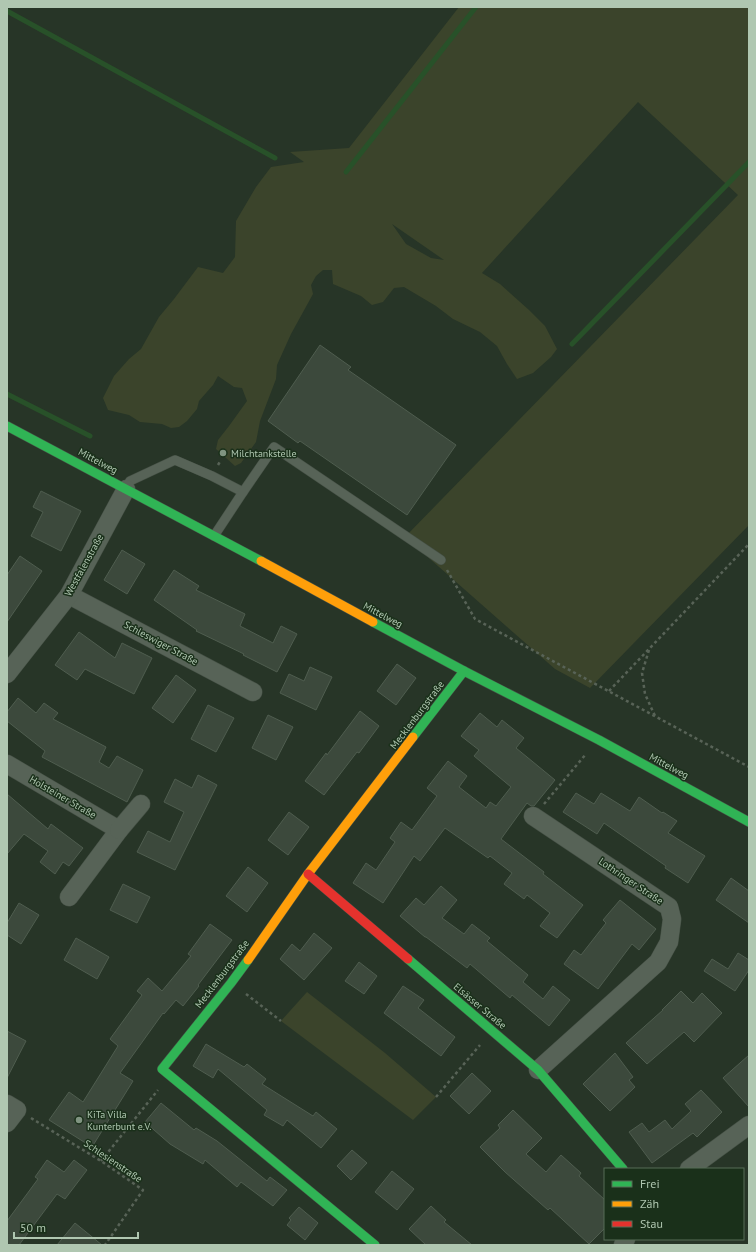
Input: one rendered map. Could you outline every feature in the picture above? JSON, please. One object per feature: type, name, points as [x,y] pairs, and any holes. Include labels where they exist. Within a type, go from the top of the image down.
[{"type":"street","name":"Mittelweg","points":[[7,426],[464,671],[598,740],[749,822]]},
{"type":"street","name":"Westfalenstraße","points":[[7,674],[69,595],[126,489]]},
{"type":"street","name":"Schleswiger Straße","points":[[69,595],[253,692]]},
{"type":"street","name":"Mecklenburgstraße","points":[[170,1075],[162,1069],[231,983],[308,874],[464,671]]},
{"type":"street","name":"Holsteiner Straße","points":[[7,764],[119,830]]},
{"type":"street","points":[[69,897],[119,830],[141,804]]},
{"type":"street","name":"Lothringer Straße","points":[[533,816],[669,907],[672,919],[668,942],[658,962],[538,1070]]},
{"type":"street","name":"Elsässer Straße","points":[[308,874],[538,1070],[622,1168]]},
{"type":"street","points":[[170,1075],[375,1245]]},
{"type":"street","points":[[690,1168],[749,1124]]},
{"type":"lane","points":[[214,536],[274,447],[441,560]]},
{"type":"lane","points":[[126,489],[130,481],[175,460],[212,476],[243,492]]},
{"type":"path","points":[[609,691],[749,544]]},
{"type":"path","points":[[441,560],[475,619],[749,767]]},
{"type":"path","points":[[649,650],[642,673],[645,694],[655,716]]},
{"type":"path","points":[[533,816],[598,740]]},
{"type":"path","points":[[231,983],[281,1020]]},
{"type":"path","points":[[436,1097],[492,1030]]},
{"type":"path","points":[[101,1161],[170,1075]]},
{"type":"path","name":"Schlesienstraße","points":[[10,1112],[101,1161],[143,1190],[105,1245]]},
{"type":"green space","points":[[459,7],[749,7],[749,525],[590,688],[555,669],[405,537],[738,195],[638,102],[482,273],[500,284],[545,326],[557,349],[551,357],[533,373],[517,379],[497,346],[480,332],[453,319],[436,306],[404,287],[394,288],[383,302],[372,305],[361,296],[333,284],[332,270],[323,270],[316,276],[311,285],[313,294],[291,334],[277,365],[276,379],[260,421],[256,442],[241,463],[235,466],[216,449],[218,440],[247,401],[242,388],[234,387],[218,376],[213,385],[199,401],[197,409],[187,421],[179,427],[171,428],[162,424],[140,422],[129,415],[108,410],[103,398],[114,376],[129,359],[141,349],[159,317],[198,267],[223,273],[235,257],[236,221],[256,187],[271,167],[304,162],[290,152],[349,148]],"holes":[[[392,224],[444,260],[431,258],[406,244]]]},
{"type":"green space","points":[[307,992],[385,1053],[436,1097],[413,1120],[281,1021]]},
{"type":"building","points":[[320,345],[351,367],[348,370],[456,445],[407,515],[300,441],[298,443],[268,421]]},
{"type":"building","points":[[41,491],[81,511],[61,551],[31,536],[43,512],[33,507]]},
{"type":"building","points":[[122,550],[145,564],[127,594],[104,580]]},
{"type":"building","points":[[20,556],[42,571],[7,622],[7,575]]},
{"type":"building","points":[[174,570],[199,586],[196,590],[245,614],[240,626],[273,643],[281,626],[297,634],[277,672],[196,631],[197,630],[154,600]]},
{"type":"building","points":[[79,632],[115,658],[122,643],[152,658],[134,694],[85,669],[77,680],[55,665]]},
{"type":"building","points":[[397,664],[416,678],[396,705],[377,691]]},
{"type":"building","points":[[310,667],[332,677],[316,710],[280,693],[289,674],[304,681]]},
{"type":"building","points":[[176,675],[196,690],[173,723],[152,708]]},
{"type":"building","points":[[18,698],[36,713],[44,703],[58,713],[53,719],[106,747],[99,762],[109,768],[117,756],[143,770],[127,802],[42,757],[45,751],[7,721],[7,712]]},
{"type":"building","points":[[208,705],[234,718],[216,752],[191,739]]},
{"type":"building","points":[[360,711],[379,726],[324,795],[305,781],[326,753],[327,755]]},
{"type":"building","points":[[480,713],[497,727],[502,720],[524,738],[516,748],[555,780],[534,806],[527,803],[501,839],[544,872],[543,874],[583,905],[557,938],[540,926],[550,913],[527,895],[524,899],[504,884],[512,873],[490,856],[488,858],[445,828],[420,861],[414,856],[383,903],[353,883],[366,863],[376,870],[395,842],[390,838],[401,822],[412,830],[437,796],[427,788],[448,761],[467,776],[459,787],[486,808],[490,802],[496,806],[511,787],[474,756],[479,750],[461,736]]},
{"type":"building","points":[[268,715],[293,727],[276,760],[252,748]]},
{"type":"building","points":[[198,775],[217,785],[175,870],[137,852],[148,831],[170,842],[184,812],[164,802],[175,779],[192,788]]},
{"type":"building","points":[[576,793],[594,804],[601,793],[630,811],[639,797],[662,813],[663,812],[677,821],[668,833],[705,856],[688,883],[604,823],[597,834],[563,812]]},
{"type":"building","points":[[7,794],[48,829],[51,824],[83,848],[69,866],[63,862],[55,874],[40,862],[48,851],[24,834],[7,854]]},
{"type":"building","points":[[289,812],[309,827],[288,855],[268,840]]},
{"type":"building","points":[[248,867],[268,883],[247,912],[226,896]]},
{"type":"building","points":[[731,878],[749,891],[749,923],[716,900]]},
{"type":"building","points":[[123,884],[150,897],[137,923],[110,910]]},
{"type":"building","points":[[441,886],[457,900],[442,918],[464,934],[472,924],[490,938],[487,941],[528,975],[523,982],[543,999],[553,986],[570,1000],[549,1026],[512,995],[510,998],[470,964],[467,968],[425,937],[400,916],[416,898],[424,905]]},
{"type":"building","points":[[620,900],[656,929],[639,950],[632,944],[598,989],[564,964],[574,950],[581,955],[606,923],[603,920]]},
{"type":"building","points":[[19,903],[39,915],[21,944],[7,935],[7,923]]},
{"type":"building","points":[[210,924],[232,940],[183,1006],[176,1000],[164,1014],[163,1013],[120,1073],[133,1081],[92,1147],[49,1120],[69,1092],[83,1102],[118,1046],[110,1039],[142,995],[137,991],[148,978],[162,991],[191,956],[188,954]]},
{"type":"building","points":[[314,933],[332,948],[304,980],[280,959],[292,944],[300,951]]},
{"type":"building","points":[[76,938],[109,957],[97,979],[64,960]]},
{"type":"building","points":[[738,953],[749,960],[749,970],[735,991],[704,971],[712,959],[728,969]]},
{"type":"building","points":[[359,962],[377,976],[364,994],[345,981]]},
{"type":"building","points":[[403,986],[424,1000],[418,1008],[455,1037],[441,1056],[384,1013]]},
{"type":"building","points":[[681,991],[693,1003],[702,993],[722,1013],[694,1042],[684,1032],[647,1064],[626,1043],[663,1010]]},
{"type":"building","points":[[7,1031],[26,1041],[7,1078]]},
{"type":"building","points":[[206,1044],[244,1067],[247,1064],[266,1079],[262,1084],[313,1116],[316,1112],[337,1129],[321,1148],[287,1120],[283,1126],[264,1115],[267,1110],[218,1069],[213,1078],[193,1066]]},
{"type":"building","points":[[615,1053],[633,1077],[629,1080],[635,1087],[610,1111],[583,1084]]},
{"type":"building","points":[[749,1055],[749,1107],[723,1078]]},
{"type":"building","points":[[472,1073],[491,1091],[469,1114],[450,1096]]},
{"type":"building","points":[[701,1090],[722,1112],[697,1137],[693,1133],[652,1163],[629,1132],[642,1123],[649,1132],[665,1120],[672,1129],[691,1111],[685,1104]]},
{"type":"building","points":[[161,1103],[194,1130],[196,1128],[217,1141],[267,1181],[270,1177],[287,1190],[273,1206],[241,1182],[237,1187],[205,1160],[203,1164],[170,1144],[145,1122]]},
{"type":"building","points":[[513,1110],[542,1138],[526,1154],[546,1172],[561,1155],[581,1173],[579,1176],[604,1199],[604,1229],[589,1244],[550,1208],[548,1210],[505,1172],[480,1147],[500,1128],[498,1125]]},
{"type":"building","points":[[352,1150],[367,1163],[351,1180],[337,1166]]},
{"type":"building","points":[[47,1160],[64,1172],[74,1160],[87,1170],[65,1199],[57,1194],[19,1245],[7,1245],[7,1221],[38,1179],[35,1177]]},
{"type":"building","points":[[392,1171],[414,1189],[397,1210],[375,1192]]},
{"type":"building","points":[[431,1206],[446,1220],[444,1222],[472,1245],[426,1245],[409,1229]]},
{"type":"building","points":[[299,1207],[318,1223],[305,1240],[287,1225],[291,1220],[289,1218]]},
{"type":"building","points":[[75,1223],[102,1245],[57,1245]]},
{"type":"waterway","points":[[346,172],[476,7]]},
{"type":"waterway","points":[[7,11],[275,158]]},
{"type":"waterway","points":[[572,344],[749,162]]},
{"type":"waterway","points":[[7,394],[90,436]]},
{"type":"traffic: fast","points":[[7,426],[261,561]]},
{"type":"traffic: fast","points":[[373,622],[464,671],[599,740],[749,822]]},
{"type":"traffic: fast","points":[[413,737],[464,671]]},
{"type":"traffic: fast","points":[[408,959],[538,1070],[622,1168]]},
{"type":"traffic: fast","points":[[248,960],[162,1069],[375,1245]]},
{"type":"traffic: slow","points":[[261,561],[373,622]]},
{"type":"traffic: slow","points":[[248,960],[308,874],[413,737]]},
{"type":"traffic: jam","points":[[308,874],[408,959]]},
{"type":"place","name":"Milchtankstelle","points":[[223,453]]},
{"type":"place","name":"KiTa Villa Kunterbunt e.V.","points":[[79,1120]]}]
